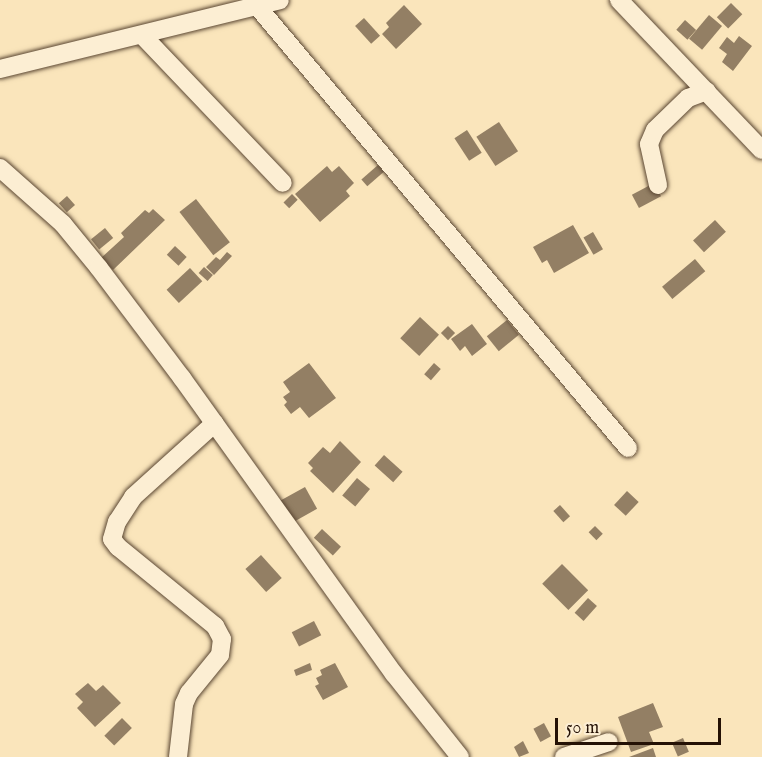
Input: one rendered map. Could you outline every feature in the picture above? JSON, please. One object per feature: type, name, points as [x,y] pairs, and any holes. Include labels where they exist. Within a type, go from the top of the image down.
[{"type":"street","points":[[0,69],[280,0]]},
{"type":"street","points":[[619,0],[762,150]]},
{"type":"street","points":[[257,6],[628,448]]},
{"type":"street","points":[[142,35],[283,183]]},
{"type":"street","points":[[658,185],[649,144],[655,130],[688,98],[706,91]]},
{"type":"street","points":[[0,168],[63,224],[215,423],[394,674],[459,757]]},
{"type":"street","points":[[178,757],[184,704],[189,693],[220,655],[222,639],[215,626],[118,547],[112,538],[117,522],[133,497],[215,423]]},
{"type":"street","points":[[564,757],[609,742]]},
{"type":"building","points":[[731,3],[742,14],[728,28],[717,17]]},
{"type":"building","points":[[404,5],[422,24],[396,49],[382,34],[389,27],[386,23]]},
{"type":"building","points":[[709,15],[722,26],[702,50],[689,39]]},
{"type":"building","points":[[364,18],[380,36],[371,44],[355,26]]},
{"type":"building","points":[[685,20],[696,30],[687,40],[676,30]]},
{"type":"building","points":[[739,36],[752,46],[733,71],[722,62],[727,54],[719,48],[727,37],[734,43]]},
{"type":"building","points":[[499,122],[518,151],[495,166],[476,137]]},
{"type":"building","points":[[467,130],[482,153],[469,161],[454,138]]},
{"type":"building","points":[[378,165],[384,172],[367,186],[361,179]]},
{"type":"building","points":[[327,166],[332,172],[339,166],[354,183],[346,191],[350,196],[320,222],[295,194]]},
{"type":"building","points":[[654,183],[661,196],[639,208],[632,195]]},
{"type":"building","points":[[292,194],[298,200],[289,208],[284,202]]},
{"type":"building","points":[[67,196],[75,205],[67,212],[59,203]]},
{"type":"building","points":[[196,199],[230,242],[213,255],[179,212]]},
{"type":"building","points":[[153,209],[165,220],[113,270],[101,258],[124,237],[121,233],[145,210],[149,213]]},
{"type":"building","points":[[715,220],[726,232],[704,252],[693,240]]},
{"type":"building","points":[[573,225],[589,253],[554,273],[547,260],[542,263],[533,247]]},
{"type":"building","points":[[105,228],[113,238],[99,249],[91,239]]},
{"type":"building","points":[[593,232],[603,249],[593,255],[583,238]]},
{"type":"building","points":[[175,246],[187,257],[179,266],[167,255]]},
{"type":"building","points":[[227,252],[232,256],[214,275],[206,267],[216,257],[220,260]]},
{"type":"building","points":[[695,259],[705,271],[672,299],[662,287]]},
{"type":"building","points":[[204,267],[213,275],[208,281],[199,273]]},
{"type":"building","points":[[190,268],[202,281],[179,303],[167,290]]},
{"type":"building","points":[[420,317],[439,335],[419,356],[400,338]]},
{"type":"building","points":[[507,320],[519,335],[499,351],[487,336]]},
{"type":"building","points":[[472,324],[487,344],[472,356],[465,346],[460,351],[451,339]]},
{"type":"building","points":[[448,326],[455,333],[448,340],[441,333]]},
{"type":"building","points":[[309,363],[336,398],[309,418],[300,407],[291,414],[284,405],[287,402],[283,397],[290,392],[283,382]]},
{"type":"building","points":[[434,363],[441,369],[431,380],[424,374]]},
{"type":"building","points":[[340,441],[361,462],[333,493],[310,471],[313,468],[308,463],[323,447],[330,453]]},
{"type":"building","points":[[384,455],[403,472],[393,482],[375,465]]},
{"type":"building","points":[[357,478],[370,489],[355,507],[342,496]]},
{"type":"building","points":[[305,487],[317,509],[293,522],[281,501]]},
{"type":"building","points":[[627,491],[639,502],[626,516],[614,505]]},
{"type":"building","points":[[560,505],[570,516],[563,522],[553,511]]},
{"type":"building","points":[[595,526],[603,534],[596,540],[589,532]]},
{"type":"building","points":[[322,529],[341,547],[333,556],[314,538]]},
{"type":"building","points":[[261,555],[282,578],[266,592],[245,569]]},
{"type":"building","points":[[562,564],[588,590],[568,610],[542,584]]},
{"type":"building","points":[[588,598],[597,606],[584,621],[575,613]]},
{"type":"building","points":[[314,621],[321,635],[299,647],[292,632]]},
{"type":"building","points":[[310,663],[312,670],[296,676],[294,670]]},
{"type":"building","points":[[335,663],[348,687],[323,700],[315,686],[319,684],[316,678],[322,675],[320,670]]},
{"type":"building","points":[[88,683],[96,691],[103,685],[121,703],[95,727],[77,708],[83,702],[75,694]]},
{"type":"building","points":[[653,703],[663,727],[649,732],[654,744],[631,752],[618,717]]},
{"type":"building","points":[[122,718],[132,728],[114,746],[104,736]]},
{"type":"building","points":[[544,723],[551,736],[540,742],[533,729]]},
{"type":"building","points":[[683,738],[689,752],[678,756],[672,743]]},
{"type":"building","points":[[523,741],[529,753],[519,757],[514,747]]},
{"type":"building","points":[[653,748],[656,757],[629,757]]}]
